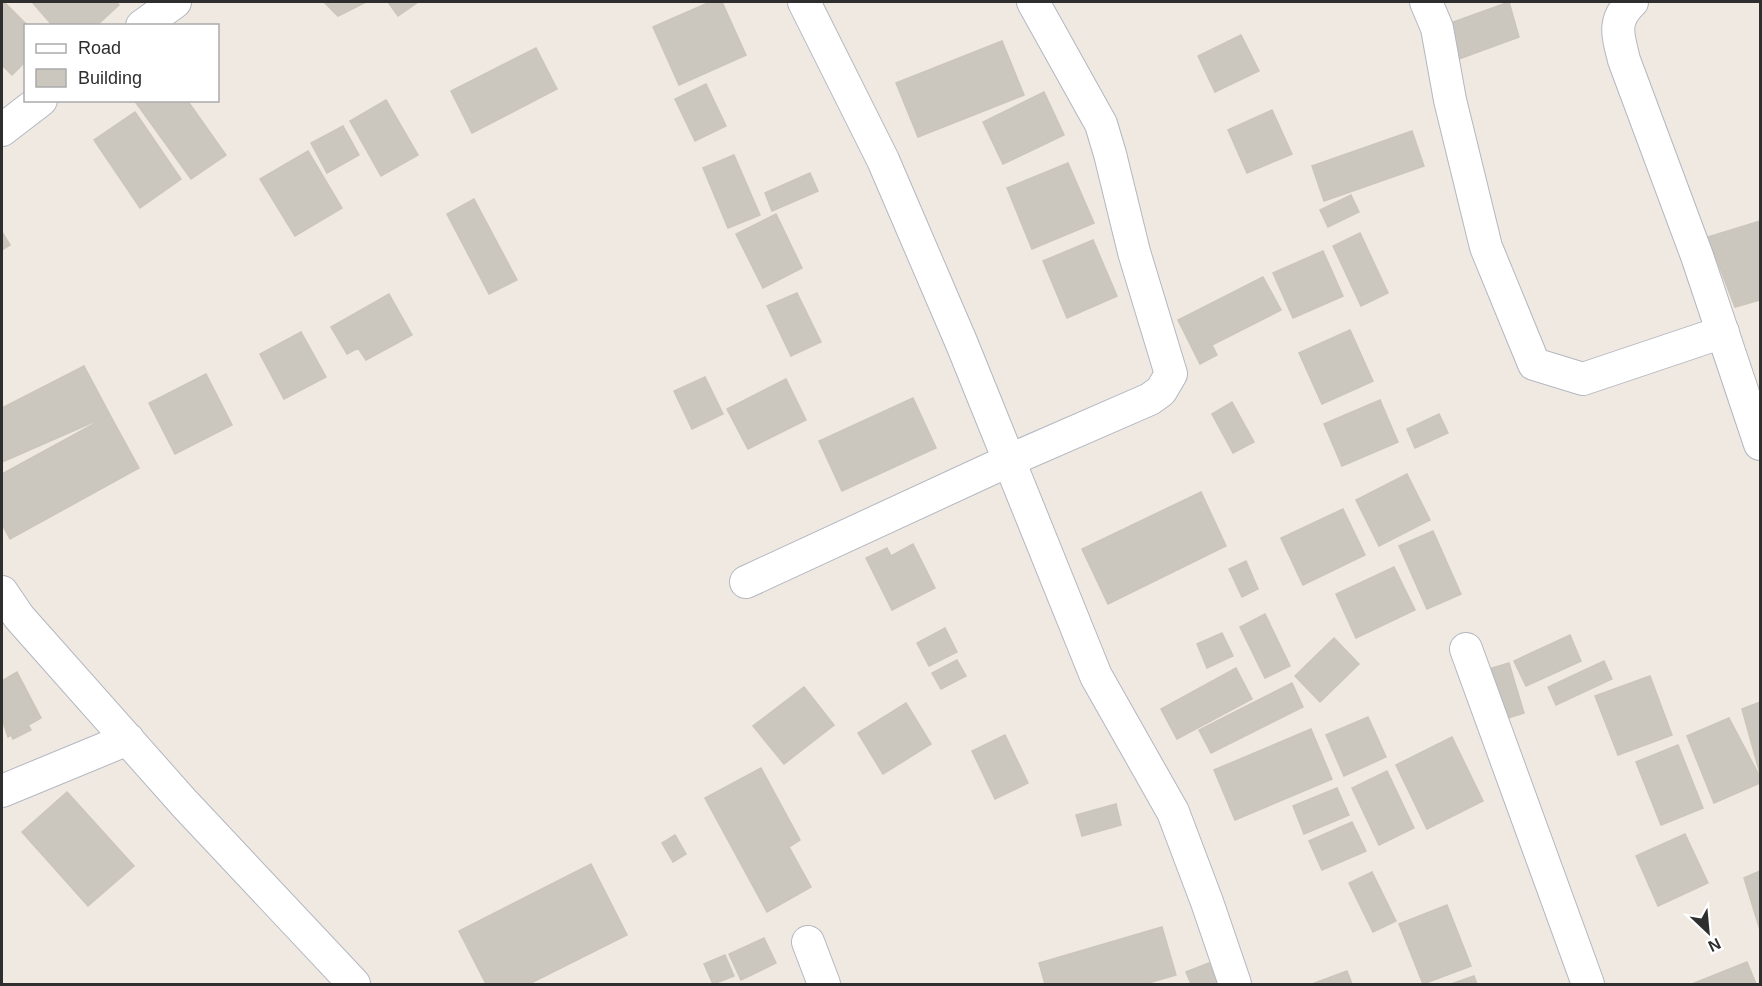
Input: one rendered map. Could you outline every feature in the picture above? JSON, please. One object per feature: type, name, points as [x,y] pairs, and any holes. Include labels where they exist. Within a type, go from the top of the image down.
[{"type":"street","points":[[145,24],[175,2]]},
{"type":"street","points":[[804,2],[883,160],[1010,460],[1096,676],[1173,812],[1235,984]]},
{"type":"street","points":[[746,582],[1010,460],[1150,399],[1161,391],[1171,374],[1134,252],[1101,124],[1034,2]]},
{"type":"street","points":[[1426,2],[1437,28],[1450,100],[1486,246],[1534,364],[1583,379],[1723,332]]},
{"type":"street","points":[[1621,7],[1618,34],[1624,60],[1697,256],[1761,444]]},
{"type":"street","points":[[2,130],[38,102]]},
{"type":"street","points":[[2,592],[19,617],[184,803],[354,984]]},
{"type":"street","points":[[1466,649],[1588,984]]},
{"type":"street","points":[[2,791],[128,740]]},
{"type":"street","points":[[808,942],[824,984]]},
{"type":"building","points":[[2,2],[4,2],[26,24],[24,24],[24,63],[12,75],[2,65]]},
{"type":"building","points":[[32,2],[116,2],[119,5],[98,24],[51,24]]},
{"type":"building","points":[[324,2],[366,2],[338,16]]},
{"type":"building","points":[[388,2],[418,2],[398,16]]},
{"type":"building","points":[[710,2],[722,2],[746,55],[679,85],[653,27]]},
{"type":"building","points":[[1509,2],[1519,37],[1456,60],[1437,28]]},
{"type":"building","points":[[1241,35],[1259,71],[1215,92],[1198,56]]},
{"type":"building","points":[[1002,41],[1024,95],[918,137],[896,83]]},
{"type":"building","points":[[536,48],[557,89],[472,133],[451,91]]},
{"type":"building","points":[[706,84],[726,126],[695,141],[675,99]]},
{"type":"building","points":[[1044,92],[1064,135],[1003,164],[983,122]]},
{"type":"building","points":[[386,100],[418,155],[381,176],[350,121]]},
{"type":"building","points":[[135,102],[188,102],[226,155],[191,179]]},
{"type":"building","points":[[1272,110],[1292,154],[1247,173],[1228,130]]},
{"type":"building","points":[[135,112],[181,179],[140,208],[94,140]]},
{"type":"building","points":[[343,126],[359,155],[327,173],[311,143]]},
{"type":"building","points":[[1412,131],[1424,166],[1324,201],[1312,166]]},
{"type":"building","points":[[308,151],[342,208],[295,236],[260,179]]},
{"type":"building","points":[[734,155],[760,215],[728,228],[703,168]]},
{"type":"building","points":[[1068,163],[1094,223],[1032,249],[1007,188]]},
{"type":"building","points":[[810,173],[818,191],[772,211],[765,193]]},
{"type":"building","points":[[1351,195],[1359,212],[1328,227],[1320,210]]},
{"type":"building","points":[[474,199],[517,280],[489,294],[447,214]]},
{"type":"building","points":[[776,214],[802,268],[763,288],[736,234]]},
{"type":"building","points":[[1760,221],[1760,300],[1735,307],[1708,237]]},
{"type":"building","points":[[2,232],[10,245],[2,250]]},
{"type":"building","points":[[1360,233],[1388,293],[1361,306],[1333,246]]},
{"type":"building","points":[[1093,240],[1117,296],[1067,318],[1043,261]]},
{"type":"building","points":[[1323,251],[1343,296],[1293,318],[1273,273]]},
{"type":"building","points":[[1263,277],[1281,310],[1212,345],[1217,355],[1200,364],[1178,320]]},
{"type":"building","points":[[797,293],[821,342],[791,356],[767,306]]},
{"type":"building","points":[[389,294],[412,335],[366,360],[358,348],[347,354],[331,327]]},
{"type":"building","points":[[1350,330],[1373,381],[1322,404],[1299,353]]},
{"type":"building","points":[[301,332],[326,377],[284,399],[260,354]]},
{"type":"building","points":[[84,366],[110,415],[2,462],[2,408]]},
{"type":"building","points":[[206,374],[232,425],[175,454],[149,403]]},
{"type":"building","points":[[705,377],[723,414],[692,429],[674,391]]},
{"type":"building","points":[[786,379],[806,420],[748,449],[727,409]]},
{"type":"building","points":[[913,398],[936,448],[842,491],[819,441]]},
{"type":"building","points":[[1380,400],[1398,442],[1342,466],[1324,424]]},
{"type":"building","points":[[1232,402],[1254,442],[1233,453],[1212,414]]},
{"type":"building","points":[[1439,414],[1448,433],[1415,448],[1407,429]]},
{"type":"building","points":[[110,415],[139,468],[10,539],[2,524],[2,474]]},
{"type":"building","points":[[1407,474],[1430,520],[1379,546],[1356,500]]},
{"type":"building","points":[[1201,492],[1226,546],[1108,604],[1082,549]]},
{"type":"building","points":[[1343,509],[1365,555],[1303,585],[1281,538]]},
{"type":"building","points":[[1433,531],[1461,594],[1427,609],[1399,546]]},
{"type":"building","points":[[913,544],[935,588],[892,610],[866,558],[887,548],[891,556]]},
{"type":"building","points":[[1246,561],[1258,589],[1242,597],[1229,569]]},
{"type":"building","points":[[1394,567],[1415,610],[1356,638],[1336,594]]},
{"type":"building","points":[[1265,614],[1290,666],[1265,678],[1240,627]]},
{"type":"building","points":[[945,628],[957,652],[929,666],[917,643]]},
{"type":"building","points":[[1222,633],[1233,656],[1207,668],[1197,644]]},
{"type":"building","points":[[1570,635],[1581,661],[1526,686],[1514,661]]},
{"type":"building","points":[[1334,638],[1359,664],[1320,702],[1295,676]]},
{"type":"building","points":[[957,660],[966,676],[941,689],[932,673]]},
{"type":"building","points":[[1604,661],[1612,679],[1556,705],[1548,687]]},
{"type":"building","points":[[1509,663],[1524,713],[1505,719],[1489,669]]},
{"type":"building","points":[[1236,668],[1252,699],[1177,739],[1161,709]]},
{"type":"building","points":[[17,672],[41,718],[8,737],[2,719],[2,681]]},
{"type":"building","points":[[17,676],[36,713],[25,719],[31,730],[13,739],[2,716],[2,684]]},
{"type":"building","points":[[1650,676],[1672,735],[1618,755],[1595,696]]},
{"type":"building","points":[[1292,683],[1303,707],[1211,753],[1199,730]]},
{"type":"building","points":[[804,687],[834,725],[784,764],[753,726]]},
{"type":"building","points":[[1760,702],[1760,774],[1742,709]]},
{"type":"building","points":[[906,703],[931,744],[883,774],[858,733]]},
{"type":"building","points":[[1368,717],[1386,757],[1344,776],[1326,735]]},
{"type":"building","points":[[1729,718],[1760,777],[1760,783],[1714,803],[1687,736]]},
{"type":"building","points":[[1311,729],[1332,779],[1235,820],[1214,770]]},
{"type":"building","points":[[1005,735],[1028,783],[995,799],[972,751]]},
{"type":"building","points":[[1452,737],[1483,801],[1427,829],[1396,765]]},
{"type":"building","points":[[1678,745],[1703,808],[1661,825],[1636,762]]},
{"type":"building","points":[[761,768],[800,840],[789,847],[811,887],[767,912],[705,798]]},
{"type":"building","points":[[1387,771],[1414,828],[1379,845],[1352,788]]},
{"type":"building","points":[[1337,788],[1349,815],[1304,834],[1293,806]]},
{"type":"building","points":[[67,792],[134,866],[88,906],[22,832]]},
{"type":"building","points":[[1116,804],[1121,825],[1082,836],[1076,815]]},
{"type":"building","points":[[1352,822],[1366,851],[1322,870],[1309,841]]},
{"type":"building","points":[[1685,834],[1708,883],[1658,906],[1636,856]]},
{"type":"building","points":[[675,835],[686,854],[673,862],[662,843]]},
{"type":"building","points":[[591,864],[627,935],[529,984],[486,984],[459,931]]},
{"type":"building","points":[[1760,871],[1760,930],[1744,878]]},
{"type":"building","points":[[1372,872],[1396,921],[1373,932],[1349,883]]},
{"type":"building","points":[[1447,905],[1471,966],[1423,984],[1399,924]]},
{"type":"building","points":[[1162,927],[1176,975],[1145,984],[1045,984],[1039,963]]},
{"type":"building","points":[[764,938],[776,963],[741,980],[729,954]]},
{"type":"building","points":[[725,955],[734,976],[713,984],[704,964]]},
{"type":"building","points":[[1747,962],[1756,984],[1692,984]]},
{"type":"building","points":[[1209,963],[1218,984],[1191,984],[1186,972]]},
{"type":"building","points":[[1347,971],[1352,984],[1312,984]]},
{"type":"building","points":[[1474,976],[1477,984],[1451,984]]}]
